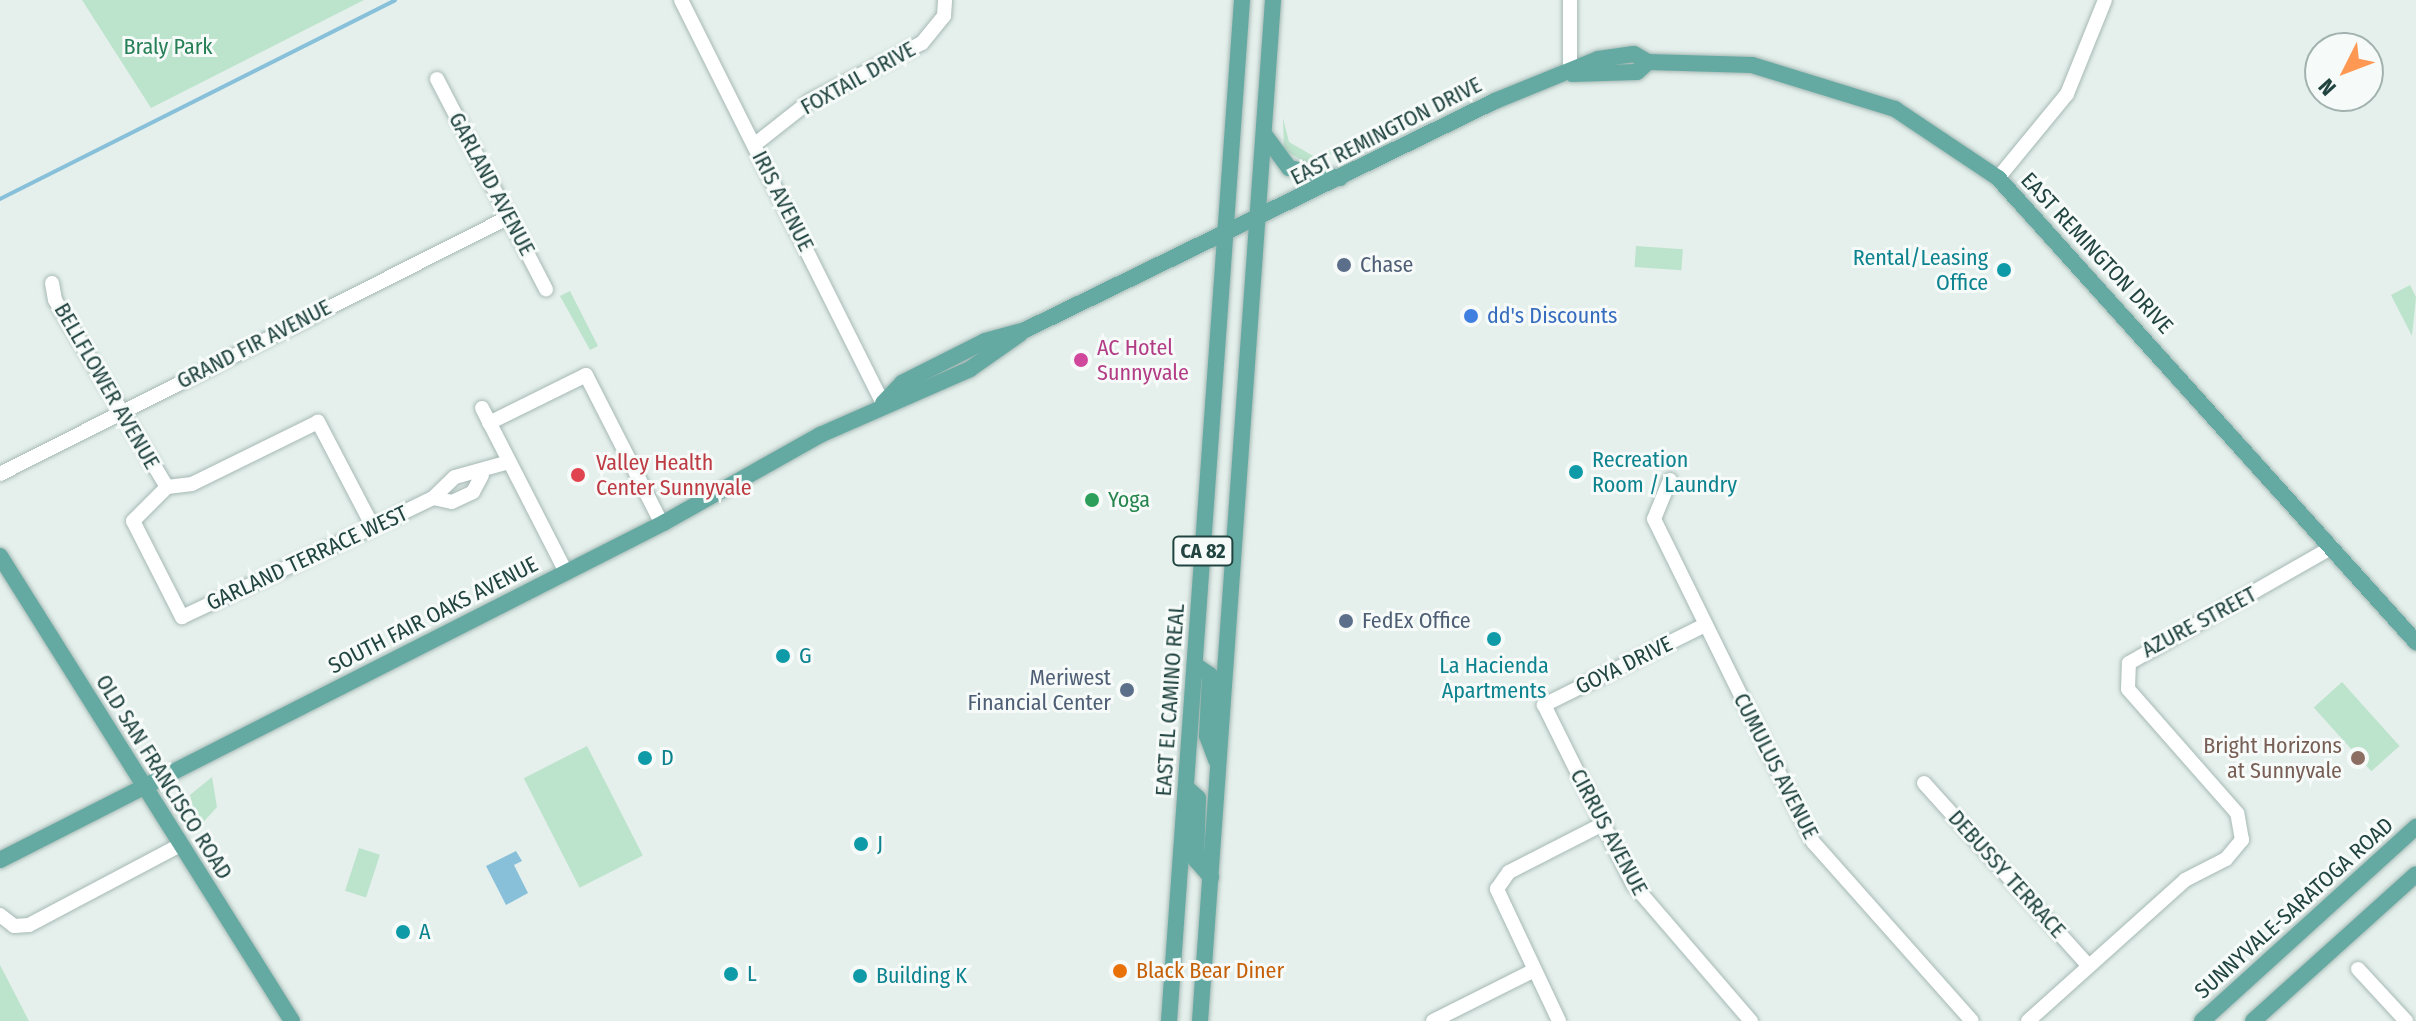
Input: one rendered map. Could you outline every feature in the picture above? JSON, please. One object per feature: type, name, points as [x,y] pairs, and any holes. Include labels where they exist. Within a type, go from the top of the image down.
[{"type":"main road","name":"EAST EL CAMINO REAL","points":[[1169,1021],[1242,0]]},
{"type":"main road","name":"CA 82","points":[[1200,1021],[1273,0]]},
{"type":"main road","name":"EAST REMINGTON DRIVE","points":[[1224,234],[1495,101],[1570,74],[1637,72],[1648,62],[1752,65],[1840,86],[1919,122],[1998,178],[2416,642]]},
{"type":"main road","points":[[1263,133],[1289,168],[1340,178]]},
{"type":"main road","name":"SOUTH FAIR OAKS AVENUE","points":[[0,860],[662,524],[883,403],[902,383],[985,341],[1025,330],[1224,234]]},
{"type":"main road","name":"OLD SAN FRANCISCO ROAD","points":[[0,556],[292,1021]]},
{"type":"main road","points":[[1195,665],[1210,675],[1207,736],[1218,765]]},
{"type":"main road","points":[[1186,787],[1198,798],[1196,860],[1211,877]]},
{"type":"main road","name":"SUNNYVALE-SARATOGA ROAD","points":[[2202,1021],[2416,827]]},
{"type":"main road","points":[[2253,1021],[2416,874]]},
{"type":"street","name":"IRIS AVENUE","points":[[681,0],[883,403]]},
{"type":"street","name":"FOXTAIL DRIVE","points":[[754,145],[810,101],[922,43],[944,16],[945,0]]},
{"type":"street","points":[[1570,0],[1570,74]]},
{"type":"street","points":[[1998,178],[2067,94],[2105,0]]},
{"type":"street","name":"GARLAND AVENUE","points":[[437,79],[546,289]]},
{"type":"street","name":"GRAND FIR AVENUE","points":[[0,474],[509,217]]},
{"type":"street","name":"BELLFLOWER AVENUE","points":[[52,283],[55,300],[167,487]]},
{"type":"street","points":[[489,423],[586,375],[662,524]]},
{"type":"street","points":[[482,408],[566,572]]},
{"type":"street","points":[[167,487],[192,484],[318,422],[373,527]]},
{"type":"street","name":"GARLAND TERRACE WEST","points":[[167,487],[133,521],[182,617],[433,498],[455,477],[482,475],[509,462]]},
{"type":"street","name":"GARLAND TERRACE WEST","points":[[433,498],[452,502],[473,492],[482,475]]},
{"type":"street","name":"CUMULUS AVENUE","points":[[1670,480],[1654,519],[1813,842],[1972,1021]]},
{"type":"street","name":"AZURE STREET","points":[[2028,1021],[2191,875],[2233,854],[2243,829],[2134,697],[2129,663],[2332,547]]},
{"type":"street","name":"GOYA DRIVE","points":[[1544,705],[1705,625]]},
{"type":"street","name":"CIRRUS AVENUE","points":[[1544,705],[1603,824],[1652,911],[1751,1021]]},
{"type":"street","name":"DEBUSSY TERRACE","points":[[1924,783],[2089,966]]},
{"type":"street","points":[[1559,1021],[1497,889],[1509,872],[1603,824]]},
{"type":"street","points":[[0,915],[14,926],[29,925],[180,845]]},
{"type":"street","points":[[2358,969],[2408,1021],[2416,1017]]},
{"type":"street","points":[[1433,1021],[1533,971]]},
{"type":"green space","name":"Braly Park","points":[[82,0],[364,0],[151,108]]},
{"type":"green space","points":[[1283,118],[1289,142],[1315,157],[1372,130],[1375,136],[1308,164],[1284,150]]},
{"type":"green space","points":[[1636,246],[1683,249],[1681,270],[1635,267]]},
{"type":"green space","points":[[2410,285],[2416,297],[2412,336],[2391,295]]},
{"type":"green space","points":[[570,291],[598,346],[590,350],[560,296]]},
{"type":"green space","points":[[2342,682],[2400,746],[2371,771],[2314,707]]},
{"type":"green space","points":[[587,746],[643,856],[580,888],[524,778]]},
{"type":"green space","points":[[212,777],[217,807],[198,828],[190,795]]},
{"type":"green space","points":[[359,848],[380,855],[366,898],[345,891]]},
{"type":"green space","points":[[0,965],[29,1021],[0,1021]]},
{"type":"water","points":[[516,851],[522,861],[514,865],[528,893],[506,905],[486,866]]},
{"type":"waterway","points":[[0,199],[395,0]]},
{"type":"place","name":"Chase","points":[[1344,265]]},
{"type":"place","name":"Rental/Leasing Office","points":[[2004,270]]},
{"type":"place","name":"dd's Discounts","points":[[1471,316]]},
{"type":"place","name":"AC Hotel Sunnyvale","points":[[1081,360]]},
{"type":"place","name":"Recreation Room / Laundry","points":[[1576,472]]},
{"type":"place","name":"Valley Health Center Sunnyvale","points":[[578,475]]},
{"type":"place","name":"Yoga","points":[[1092,500]]},
{"type":"place","name":"FedEx Office","points":[[1346,621]]},
{"type":"place","name":"La Hacienda Apartments","points":[[1494,639]]},
{"type":"place","name":"G","points":[[783,656]]},
{"type":"place","name":"Meriwest Financial Center","points":[[1127,690]]},
{"type":"place","name":"D","points":[[645,758]]},
{"type":"place","name":"Bright Horizons at Sunnyvale","points":[[2358,758]]},
{"type":"place","name":"J","points":[[861,844]]},
{"type":"place","name":"A","points":[[403,932]]},
{"type":"place","name":"Black Bear Diner","points":[[1120,971]]},
{"type":"place","name":"L","points":[[731,974]]},
{"type":"place","name":"Building K","points":[[860,976]]}]
